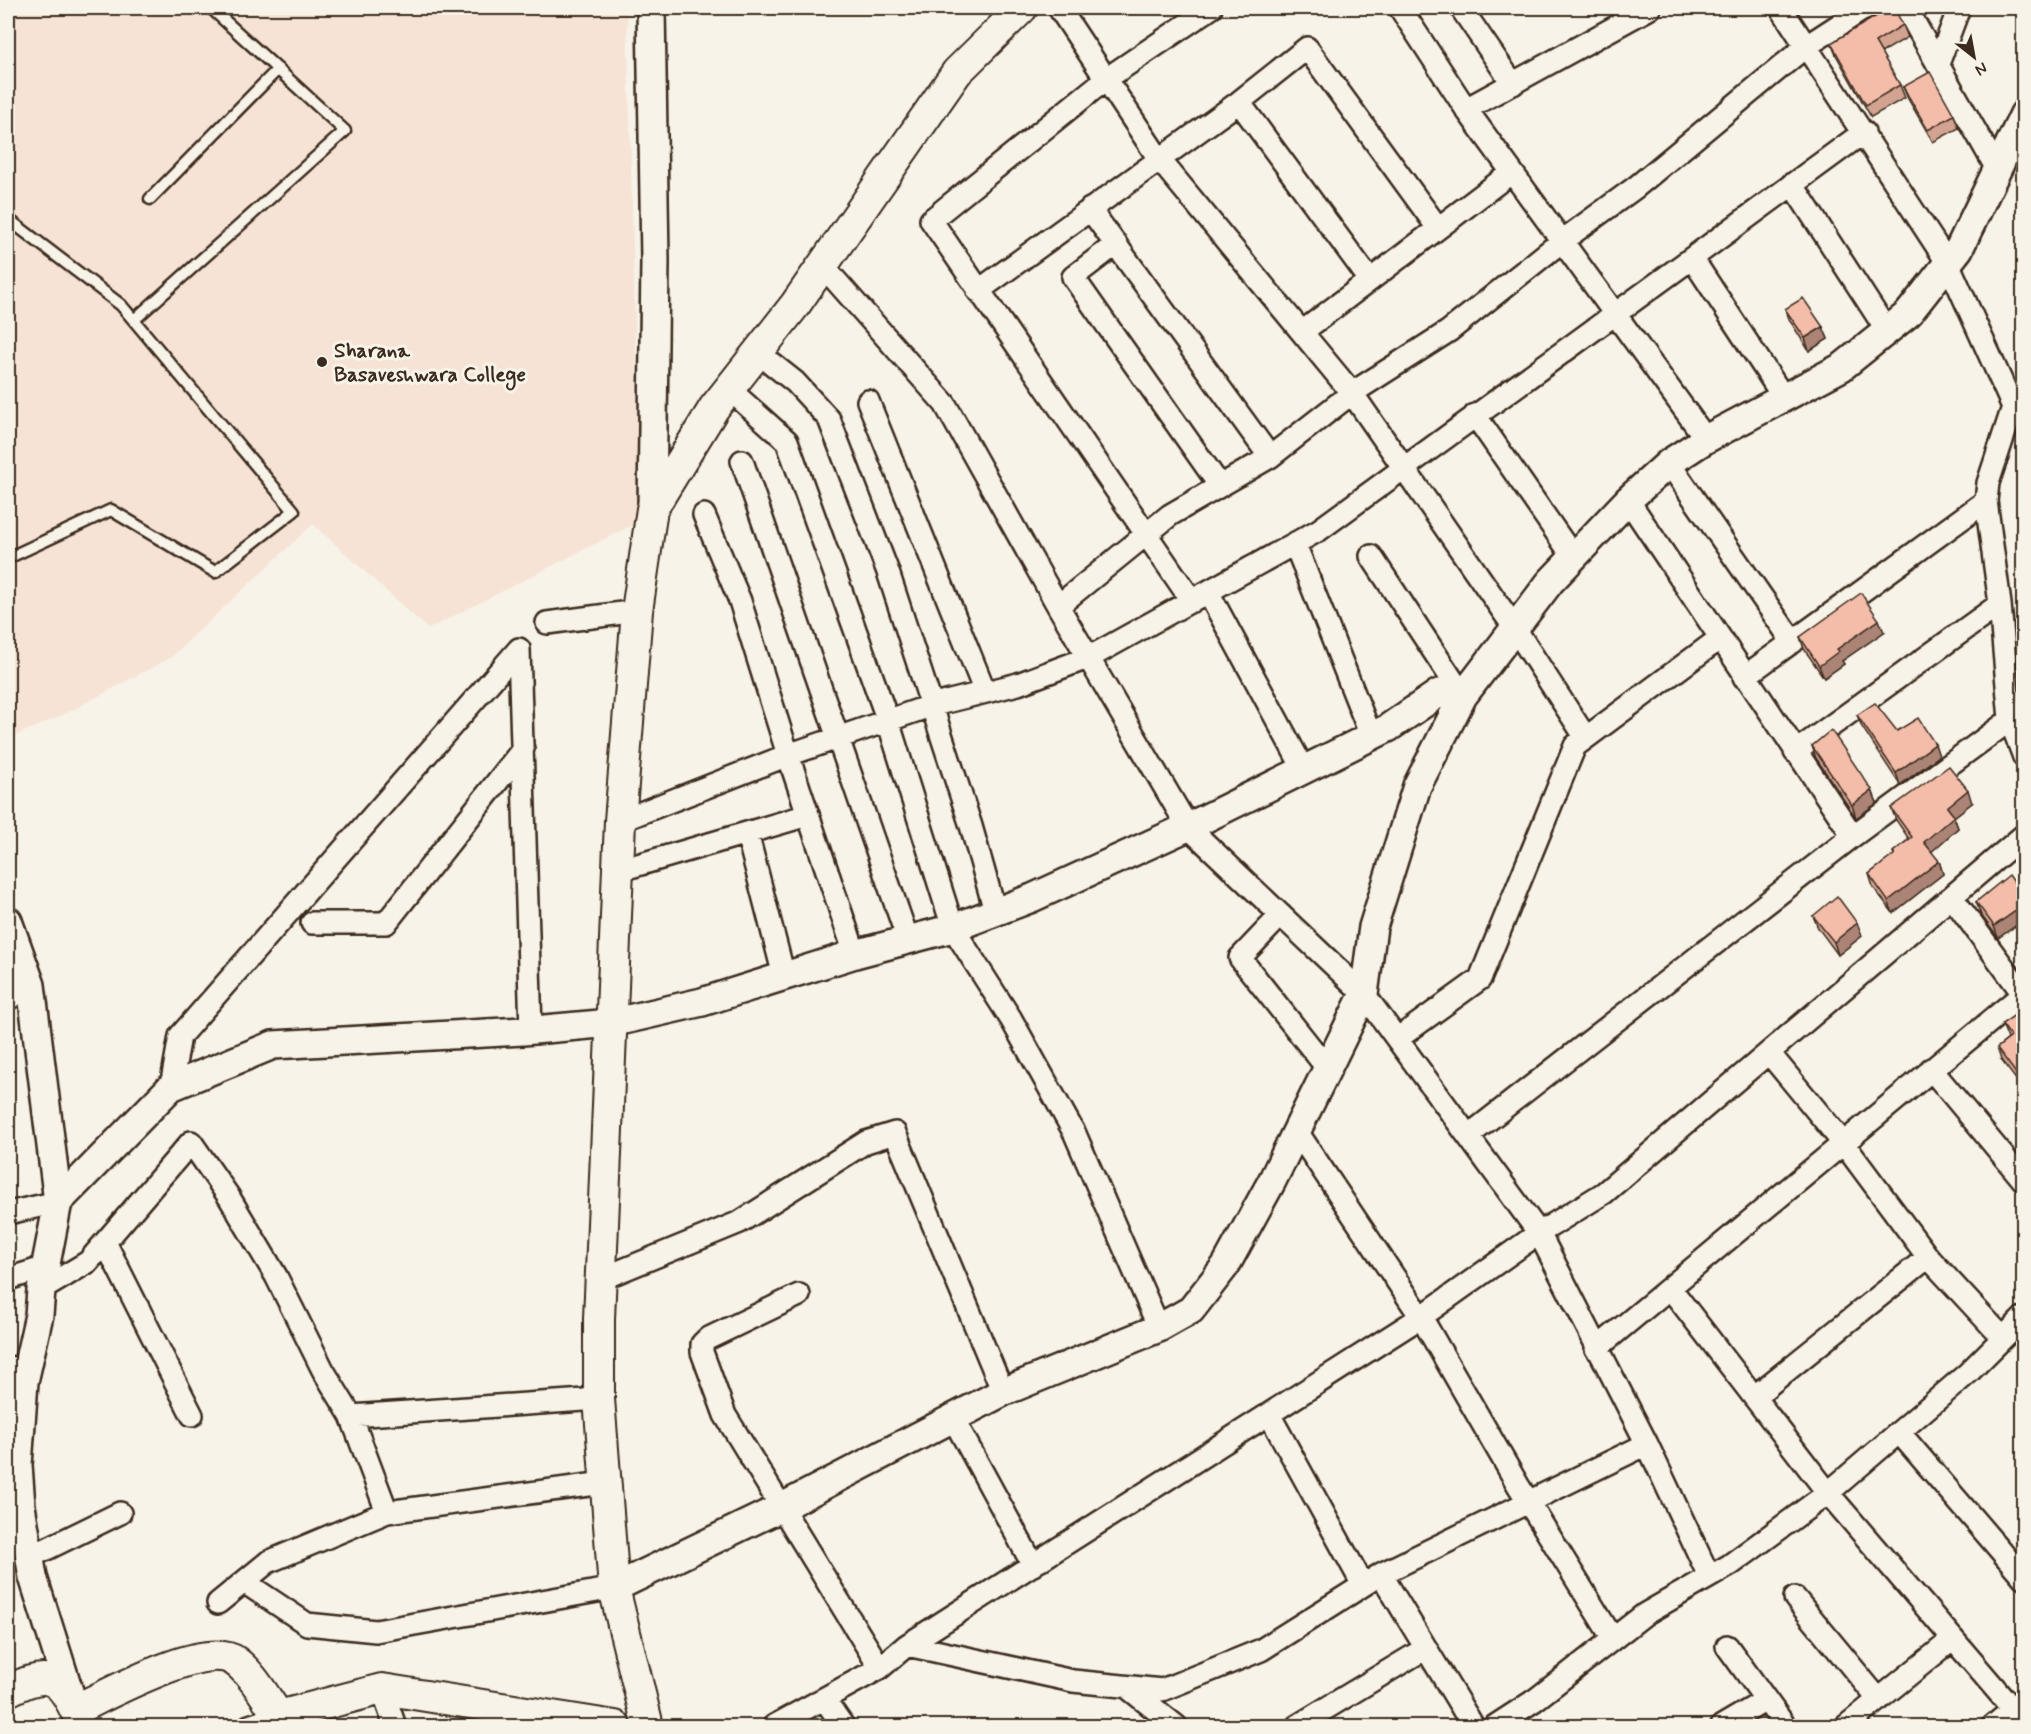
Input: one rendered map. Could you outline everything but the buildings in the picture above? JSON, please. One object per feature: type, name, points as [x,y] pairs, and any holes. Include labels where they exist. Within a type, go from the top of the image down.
[{"type":"main road","points":[[648,1726],[614,1588],[598,1400],[600,1279],[620,821],[637,611],[652,509],[729,389],[795,305],[957,72],[1022,8]]},
{"type":"main road","points":[[8,1691],[41,1677],[56,1682],[67,1692],[78,1718],[176,1665],[202,1656],[220,1654],[236,1661],[279,1716],[382,1689],[615,1726]]},
{"type":"street","points":[[651,8],[655,261],[652,509]]},
{"type":"street","points":[[1059,8],[1159,159],[1352,393],[1516,630],[1586,738]]},
{"type":"street","points":[[1211,8],[1106,79],[931,220],[1145,534],[1200,597],[1304,770]]},
{"type":"street","points":[[1400,8],[1466,109],[1706,439]]},
{"type":"street","points":[[1461,8],[1513,84]]},
{"type":"street","points":[[1466,109],[1650,8]]},
{"type":"street","points":[[1780,8],[1864,132],[1949,265],[2018,404],[1988,483],[1986,501],[2000,604],[2010,720],[2024,757]]},
{"type":"street","points":[[1058,606],[1170,515],[1270,457],[1352,393],[1449,331],[1562,241],[1636,187],[1805,47],[1865,8]]},
{"type":"street","points":[[1906,8],[1997,169]]},
{"type":"street","points":[[1938,64],[1959,8]]},
{"type":"street","points":[[978,291],[1239,102],[1307,48],[1438,228]]},
{"type":"street","points":[[1239,102],[1370,280]]},
{"type":"street","points":[[244,1582],[307,1624],[376,1631],[614,1588],[782,1507],[1003,1392],[1159,1328],[1191,1310],[1226,1265],[1364,994],[1373,927],[1417,786],[1463,696],[1551,582],[1628,500],[1670,463],[1706,439],[1842,367],[1908,314],[1949,265],[2024,114]]},
{"type":"street","points":[[620,821],[788,755],[840,739],[930,706],[1018,684],[1090,657],[1200,597],[1319,530],[1864,132]]},
{"type":"street","points":[[1302,332],[1512,172]]},
{"type":"street","points":[[1792,184],[1887,331]]},
{"type":"street","points":[[1090,209],[1270,457]]},
{"type":"street","points":[[1116,244],[1073,277],[1220,486]]},
{"type":"street","points":[[1692,258],[1784,398]]},
{"type":"street","points":[[823,266],[945,404],[1058,606],[1188,827],[1364,994],[1539,1233],[1596,1349],[1647,1444],[1709,1576]]},
{"type":"street","points":[[757,352],[795,382],[829,419],[888,572],[971,826],[995,911]]},
{"type":"street","points":[[729,389],[787,441],[888,721],[953,928],[1011,1019],[1075,1134],[1159,1328]]},
{"type":"street","points":[[868,400],[985,692]]},
{"type":"street","points":[[1475,415],[1574,558]]},
{"type":"street","points":[[742,461],[908,940]]},
{"type":"street","points":[[1670,463],[1793,642]]},
{"type":"street","points":[[1628,500],[1744,677],[1853,836]]},
{"type":"street","points":[[1744,677],[1986,501]]},
{"type":"street","points":[[704,515],[740,601],[788,755],[855,954]]},
{"type":"street","points":[[1295,544],[1371,736]]},
{"type":"street","points":[[1371,556],[1463,696]]},
{"type":"street","points":[[1795,752],[2000,604]]},
{"type":"street","points":[[547,623],[637,611]]},
{"type":"street","points":[[1397,1039],[1480,979],[1575,746],[1719,639]]},
{"type":"street","points":[[171,1087],[180,1036],[519,649],[531,1030]]},
{"type":"street","points":[[8,1213],[58,1202],[171,1087],[273,1045],[611,1023],[702,1002],[855,954],[953,928],[1032,898],[1188,827],[1304,770],[1371,736],[1439,693],[1463,696]]},
{"type":"street","points":[[1468,1136],[1853,836],[2010,720]]},
{"type":"street","points":[[312,923],[386,922],[523,749]]},
{"type":"street","points":[[617,871],[808,815]]},
{"type":"street","points":[[747,832],[784,976]]},
{"type":"street","points":[[774,1726],[880,1668],[907,1645],[1421,1317],[1539,1233],[1604,1193],[2024,835]]},
{"type":"street","points":[[1596,1349],[2023,994],[1952,897]]},
{"type":"street","points":[[1281,915],[1240,958],[1327,1068]]},
{"type":"street","points":[[8,921],[31,985],[58,1202],[39,1315],[17,1369],[18,1465],[21,1506],[33,1577],[78,1718]]},
{"type":"street","points":[[8,999],[31,985]]},
{"type":"street","points":[[1769,1053],[1844,1144],[1928,1257],[2002,1337]]},
{"type":"street","points":[[1931,1069],[2024,1181]]},
{"type":"street","points":[[1296,1130],[1421,1317],[1529,1503],[1612,1639]]},
{"type":"street","points":[[600,1279],[740,1222],[866,1142],[895,1133],[1003,1392]]},
{"type":"street","points":[[8,1278],[44,1278],[88,1262],[191,1142],[229,1197],[276,1276],[323,1370],[351,1416],[387,1512]]},
{"type":"street","points":[[105,1242],[192,1415]]},
{"type":"street","points":[[1754,1397],[1928,1257]]},
{"type":"street","points":[[1671,1288],[1828,1493],[1953,1639],[2020,1711],[1993,1726]]},
{"type":"street","points":[[799,1295],[707,1339],[702,1344],[702,1352],[725,1415],[880,1668]]},
{"type":"street","points":[[1495,1726],[1535,1700],[1645,1614],[1730,1565],[1828,1493],[1968,1373],[2024,1317]]},
{"type":"street","points":[[351,1416],[598,1400]]},
{"type":"street","points":[[1269,1414],[1363,1586]]},
{"type":"street","points":[[953,1418],[1033,1565]]},
{"type":"street","points":[[1899,1432],[2024,1578]]},
{"type":"street","points":[[907,1645],[1073,1681],[1162,1690],[1261,1650],[1381,1574],[1647,1444]]},
{"type":"street","points":[[218,1603],[268,1562],[387,1512],[604,1483]]},
{"type":"street","points":[[30,1557],[120,1513]]},
{"type":"street","points":[[1381,1574],[1473,1726]]},
{"type":"street","points":[[1795,1598],[1878,1700]]},
{"type":"street","points":[[1846,1726],[1953,1639]]},
{"type":"street","points":[[1727,1646],[1785,1726]]},
{"type":"street","points":[[1297,1726],[1426,1648]]},
{"type":"street","points":[[1126,1686],[1176,1726]]},
{"type":"street","points":[[382,1689],[395,1726]]},
{"type":"street","points":[[825,1700],[843,1726]]},
{"type":"street","points":[[1722,1726],[1766,1700]]},
{"type":"street","points":[[249,1726],[279,1716]]},
{"type":"lane","points":[[134,320],[345,131],[211,8]]},
{"type":"lane","points":[[150,199],[278,69]]},
{"type":"lane","points":[[8,219],[120,305],[294,511],[215,572],[111,510],[8,558]]},
{"type":"shaded area","name":"Sharana Basaveshwara College","points":[[8,8],[627,8],[640,521],[428,629],[313,524],[170,658],[65,714],[8,739]]},
{"type":"place","name":"Sharana Basaveshwara College","points":[[322,362]]}]
